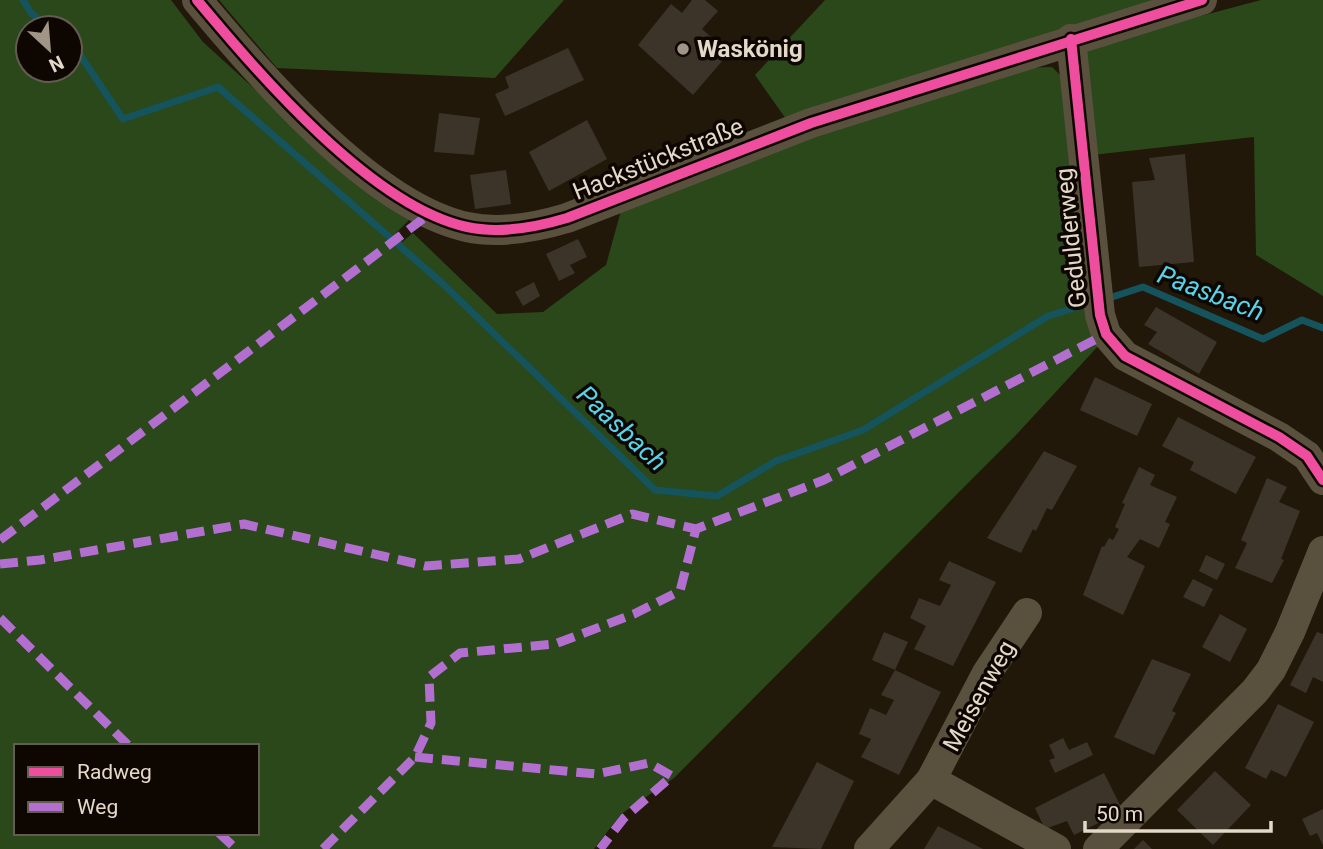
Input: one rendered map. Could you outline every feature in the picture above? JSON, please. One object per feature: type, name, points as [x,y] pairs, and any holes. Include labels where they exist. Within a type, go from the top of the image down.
[{"type":"street","name":"Hackstückstraße","points":[[197,0],[303,115],[392,194],[428,215],[468,227],[487,229],[545,224],[567,218],[799,127],[1071,39],[1202,0]]},
{"type":"street","name":"Gedulderweg","points":[[1071,39],[1098,301],[1106,334],[1125,356],[1279,438],[1307,456],[1323,480]]},
{"type":"street","points":[[1098,849],[1255,691],[1271,670],[1323,551]]},
{"type":"street","name":"Meisenweg","points":[[869,849],[931,780],[987,673],[1027,613]]},
{"type":"street","name":"Meisenweg","points":[[931,780],[1056,849]]},
{"type":"green space","points":[[0,0],[171,0],[203,42],[357,182],[409,220],[396,233],[402,242],[413,233],[497,314],[543,312],[606,265],[622,207],[814,132],[1021,68],[1052,67],[1068,83],[1101,343],[1015,436],[674,778],[621,814],[594,849],[0,849]]},
{"type":"green space","points":[[219,0],[564,0],[495,78],[277,68]]},
{"type":"green space","points":[[825,0],[1177,0],[786,119],[755,75]]},
{"type":"green space","points":[[1261,0],[1323,0],[1323,296],[1256,255],[1254,137],[1092,155],[1081,48]]},
{"type":"building","name":"Waskönig","points":[[692,0],[705,0],[718,11],[702,29],[729,53],[693,95],[638,45],[671,4],[682,13]]},
{"type":"building","points":[[568,48],[584,80],[505,116],[495,94],[509,88],[505,77]]},
{"type":"building","points":[[439,113],[480,118],[474,155],[434,152]]},
{"type":"building","points":[[587,120],[607,159],[549,191],[529,152]]},
{"type":"building","points":[[1185,154],[1194,262],[1139,267],[1132,182],[1155,180],[1149,158]]},
{"type":"building","points":[[506,170],[511,204],[475,209],[470,175]]},
{"type":"building","points":[[578,239],[587,257],[570,265],[575,273],[559,281],[546,254]]},
{"type":"building","points":[[534,282],[540,296],[523,306],[515,292]]},
{"type":"building","points":[[1156,307],[1217,342],[1199,374],[1148,344],[1157,332],[1144,325]]},
{"type":"building","points":[[1095,377],[1152,404],[1137,436],[1080,410]]},
{"type":"building","points":[[1178,417],[1256,457],[1236,494],[1190,470],[1194,462],[1162,446]]},
{"type":"building","points":[[1044,451],[1077,466],[1052,510],[1047,508],[1036,531],[1033,529],[1021,553],[987,538]]},
{"type":"building","points":[[1139,467],[1155,475],[1150,485],[1177,497],[1165,522],[1170,524],[1159,548],[1140,539],[1127,557],[1145,566],[1123,615],[1083,595],[1102,546],[1104,547],[1109,538],[1113,540],[1119,529],[1115,527],[1125,504],[1122,503]]},
{"type":"building","points":[[1267,478],[1287,487],[1279,502],[1300,511],[1281,559],[1284,560],[1272,583],[1235,568],[1247,543],[1241,540]]},
{"type":"building","points":[[1206,555],[1225,564],[1217,580],[1199,571]]},
{"type":"building","points":[[949,561],[996,582],[953,666],[914,649],[926,626],[910,618],[919,598],[940,606],[951,585],[939,580]]},
{"type":"building","points":[[1193,579],[1213,589],[1204,607],[1183,597]]},
{"type":"building","points":[[1220,614],[1247,629],[1230,662],[1202,647]]},
{"type":"building","points":[[884,632],[908,642],[895,670],[872,660]]},
{"type":"building","points":[[1317,632],[1323,634],[1323,682],[1313,677],[1306,693],[1290,685]]},
{"type":"building","points":[[1152,659],[1191,674],[1172,711],[1176,713],[1154,755],[1114,737]]},
{"type":"building","points":[[895,670],[941,692],[899,775],[861,757],[871,739],[859,734],[870,708],[886,715],[894,700],[881,695]]},
{"type":"building","points":[[1278,704],[1314,722],[1286,777],[1271,770],[1266,779],[1245,768]]},
{"type":"building","points":[[1063,738],[1069,750],[1087,742],[1093,755],[1055,773],[1049,760],[1055,758],[1049,745]]},
{"type":"building","points":[[817,762],[854,781],[821,849],[772,847]]},
{"type":"building","points":[[1215,771],[1251,805],[1213,845],[1177,810]]},
{"type":"building","points":[[1104,773],[1123,811],[1074,835],[1067,821],[1045,829],[1035,808]]},
{"type":"building","points":[[1323,809],[1323,845],[1317,833],[1310,836],[1302,819]]},
{"type":"building","points":[[938,826],[983,849],[924,849]]},
{"type":"building","points":[[1143,840],[1152,849],[1134,849]]},
{"type":"waterway","name":"Paasbach","points":[[23,0],[32,14]]},
{"type":"waterway","name":"Paasbach","points":[[84,61],[123,119],[218,87],[442,283],[655,490],[717,496],[776,461],[863,430],[1048,316],[1091,303]]},
{"type":"waterway","name":"Paasbach","points":[[1106,299],[1143,287],[1263,339],[1302,320],[1323,328]]},
{"type":"marked path","points":[[0,540],[428,215]]},
{"type":"marked path","points":[[323,849],[415,757],[431,723],[429,677],[460,653],[555,644],[634,614],[680,591],[696,529],[824,480],[1106,334]]},
{"type":"marked path","points":[[0,564],[40,560],[244,524],[426,566],[519,559],[632,514],[696,529]]},
{"type":"marked path","points":[[0,618],[127,744]]},
{"type":"marked path","points":[[415,757],[596,774],[649,763],[672,776],[624,818],[600,849]]},
{"type":"marked path","points":[[221,835],[236,849]]},
{"type":"cycle path","points":[[197,0],[284,99],[356,165],[393,193],[430,214],[467,227],[492,230],[531,227],[567,218],[811,123],[1202,0]]},
{"type":"cycle path","points":[[1071,39],[1100,315],[1106,334],[1125,356],[1279,437],[1307,456],[1323,480]]},
{"type":"place","name":"Waskönig","points":[[683,49]]}]
